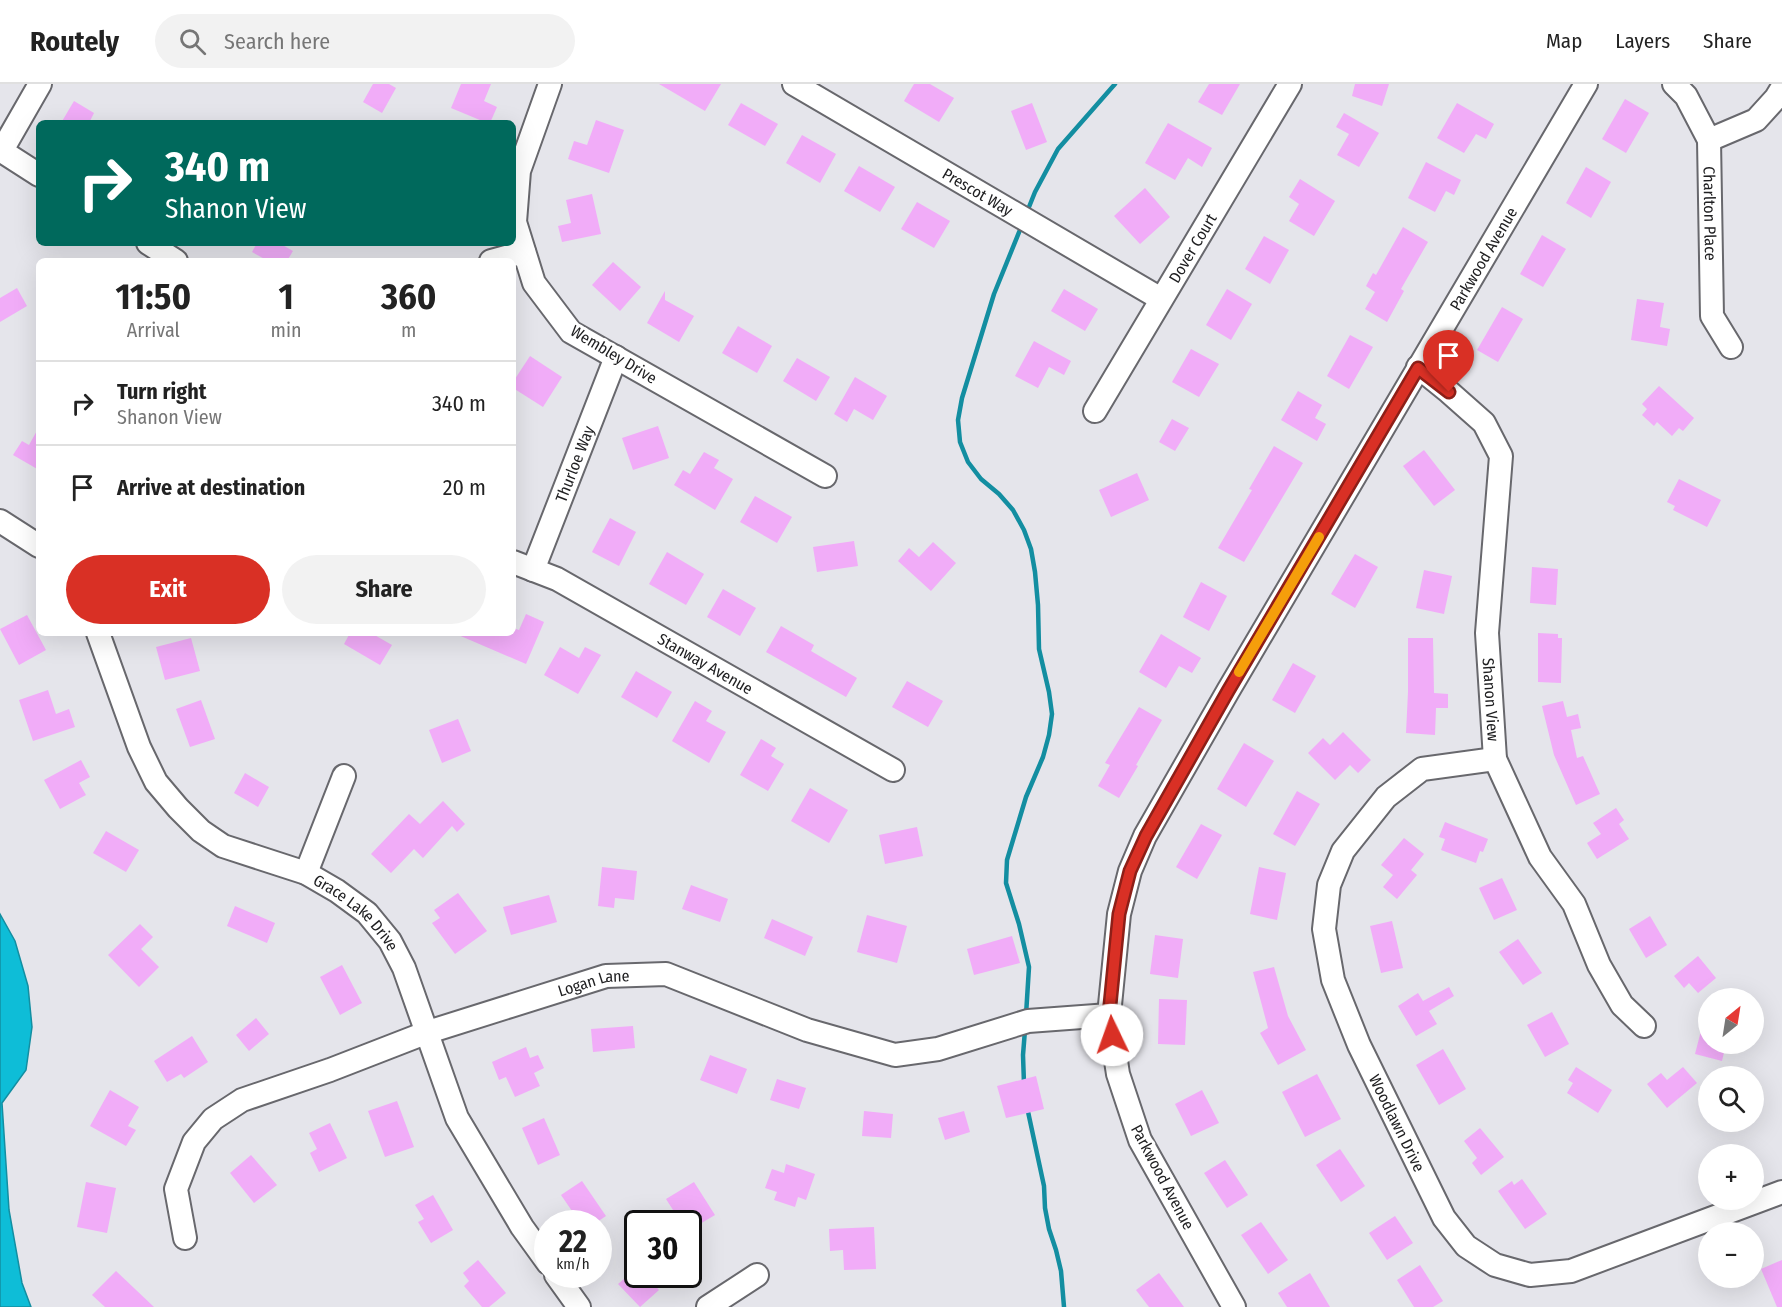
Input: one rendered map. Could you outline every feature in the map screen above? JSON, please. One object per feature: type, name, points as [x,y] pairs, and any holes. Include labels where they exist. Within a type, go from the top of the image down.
[{"type":"street","points":[[36,173],[1,151],[40,84]]},
{"type":"street","name":"Wembley Drive","points":[[516,209],[519,171],[550,84]]},
{"type":"street","name":"Prescot Way","points":[[794,84],[1161,299]]},
{"type":"street","name":"Dover Court","points":[[1095,411],[1290,84]]},
{"type":"street","name":"Parkwood Avenue","points":[[1234,1307],[1140,1140],[1118,1074],[1109,1015],[1119,914],[1130,871],[1146,836],[1234,681],[1586,84]]},
{"type":"street","name":"Charlton Place","points":[[1674,84],[1686,96],[1709,140],[1712,316],[1731,347]]},
{"type":"street","points":[[1709,140],[1756,120],[1782,88]]},
{"type":"street","name":"Wembley Drive","points":[[516,225],[534,283],[571,332],[825,476]]},
{"type":"street","points":[[152,246],[171,258]]},
{"type":"street","points":[[502,258],[524,252]]},
{"type":"street","name":"Thurloe Way","points":[[523,566],[616,357]]},
{"type":"street","name":"Shanon View","points":[[1418,368],[1484,423],[1501,456],[1487,633],[1495,759],[1540,857],[1574,904],[1599,965],[1622,1005],[1644,1026]]},
{"type":"street","points":[[0,520],[36,544]]},
{"type":"street","name":"Stanway Avenue","points":[[523,566],[557,579],[893,770]]},
{"type":"street","name":"Grace Lake Drive","points":[[99,636],[139,747],[156,782],[178,808],[201,831],[223,846],[306,873],[337,891],[367,914],[390,940],[404,968],[457,1118],[534,1244]]},
{"type":"street","name":"Woodlawn Drive","points":[[1495,759],[1422,770],[1386,796],[1343,851],[1329,885],[1326,907],[1324,929],[1334,980],[1359,1045],[1444,1218],[1466,1246],[1496,1265],[1530,1275],[1571,1272],[1782,1192]]},
{"type":"street","points":[[306,873],[344,776]]},
{"type":"street","name":"Logan Lane","points":[[185,1238],[176,1189],[194,1142],[213,1119],[242,1100],[330,1070],[428,1032],[606,976],[666,974],[807,1030],[895,1055],[938,1049],[1028,1021],[1109,1015]]},
{"type":"street","points":[[708,1307],[757,1275]]},
{"type":"street","points":[[565,1288],[579,1307]]},
{"type":"water","points":[[0,914],[15,941],[28,986],[32,1027],[26,1070],[2,1103],[9,1210],[22,1283],[31,1307],[0,1307]]},
{"type":"building","points":[[373,84],[389,84],[396,88],[382,113],[363,102]]},
{"type":"building","points":[[461,84],[491,84],[484,101],[497,107],[491,120],[480,120],[451,108]]},
{"type":"building","points":[[659,84],[721,84],[705,111]]},
{"type":"building","points":[[914,84],[930,84],[954,98],[939,122],[904,101]]},
{"type":"building","points":[[1209,84],[1240,84],[1222,115],[1198,102]]},
{"type":"building","points":[[1355,84],[1389,84],[1382,106],[1352,96]]},
{"type":"building","points":[[1625,99],[1649,113],[1626,153],[1602,139]]},
{"type":"building","points":[[74,101],[94,113],[90,120],[63,120]]},
{"type":"building","points":[[741,103],[778,124],[765,146],[728,125]]},
{"type":"building","points":[[1032,103],[1047,142],[1026,150],[1011,111]]},
{"type":"building","points":[[1457,103],[1494,124],[1486,139],[1476,134],[1464,153],[1437,138]]},
{"type":"building","points":[[1344,113],[1379,133],[1359,167],[1337,155],[1349,134],[1336,127]]},
{"type":"building","points":[[596,120],[624,130],[609,173],[568,159],[574,141],[587,145]]},
{"type":"building","points":[[1168,123],[1212,148],[1202,167],[1188,158],[1175,180],[1145,163]]},
{"type":"building","points":[[802,135],[836,154],[820,183],[786,163]]},
{"type":"building","points":[[1426,162],[1461,180],[1454,195],[1446,191],[1435,212],[1408,198]]},
{"type":"building","points":[[859,166],[895,187],[880,212],[844,191]]},
{"type":"building","points":[[1586,167],[1611,182],[1591,218],[1566,203]]},
{"type":"building","points":[[1300,179],[1335,201],[1314,236],[1289,221],[1299,204],[1289,197]]},
{"type":"building","points":[[1145,188],[1170,217],[1140,244],[1114,216]]},
{"type":"building","points":[[592,194],[601,234],[562,242],[558,226],[571,223],[566,200]]},
{"type":"building","points":[[917,202],[950,221],[934,248],[901,229]]},
{"type":"building","points":[[1403,227],[1428,242],[1401,289],[1404,291],[1387,322],[1365,309],[1375,292],[1366,286],[1373,273],[1376,275]]},
{"type":"building","points":[[1542,235],[1566,249],[1543,287],[1520,274]]},
{"type":"building","points":[[1264,236],[1289,250],[1270,284],[1245,269]]},
{"type":"building","points":[[255,246],[284,246],[293,251],[289,258],[263,258],[252,252]]},
{"type":"building","points":[[613,262],[641,287],[620,311],[592,285]]},
{"type":"building","points":[[17,288],[27,306],[0,322],[0,298]]},
{"type":"building","points":[[1064,289],[1098,309],[1085,331],[1051,311]]},
{"type":"building","points":[[1227,289],[1252,304],[1231,340],[1206,325]]},
{"type":"building","points":[[665,291],[665,300],[694,316],[679,342],[647,323]]},
{"type":"building","points":[[1637,299],[1664,303],[1660,327],[1670,329],[1667,346],[1631,340]]},
{"type":"building","points":[[1502,307],[1523,319],[1498,362],[1477,350]]},
{"type":"building","points":[[738,326],[772,346],[757,373],[722,353]]},
{"type":"building","points":[[1350,335],[1373,347],[1349,389],[1327,376]]},
{"type":"building","points":[[1034,341],[1071,361],[1064,375],[1049,367],[1038,388],[1015,376]]},
{"type":"building","points":[[1191,349],[1219,364],[1199,397],[1172,382]]},
{"type":"building","points":[[530,356],[562,377],[543,407],[516,390],[516,377]]},
{"type":"building","points":[[797,358],[830,377],[816,401],[783,381]]},
{"type":"building","points":[[855,377],[887,396],[873,420],[854,409],[847,422],[834,414]]},
{"type":"building","points":[[1659,386],[1694,418],[1683,431],[1679,428],[1672,436],[1657,422],[1654,426],[1642,415],[1647,409],[1642,404]]},
{"type":"building","points":[[1298,391],[1322,405],[1315,418],[1326,424],[1317,441],[1281,420]]},
{"type":"building","points":[[1172,419],[1189,428],[1175,451],[1159,442]]},
{"type":"building","points":[[658,426],[669,458],[633,470],[622,438]]},
{"type":"building","points":[[36,432],[36,468],[13,455],[22,441],[29,445]]},
{"type":"building","points":[[1274,446],[1303,463],[1244,562],[1218,548],[1252,490],[1249,489]]},
{"type":"building","points":[[1424,450],[1455,490],[1434,506],[1403,466]]},
{"type":"building","points":[[704,452],[719,460],[714,468],[733,479],[715,510],[674,485],[683,470],[690,474]]},
{"type":"building","points":[[1137,473],[1149,500],[1111,517],[1099,490]]},
{"type":"building","points":[[1679,479],[1721,500],[1707,527],[1673,510],[1675,506],[1667,502]]},
{"type":"building","points":[[755,496],[792,517],[777,543],[740,522]]},
{"type":"building","points":[[610,518],[636,532],[619,566],[592,552]]},
{"type":"building","points":[[854,541],[858,566],[817,572],[813,547]]},
{"type":"building","points":[[933,542],[956,563],[931,591],[898,561],[909,548],[919,557]]},
{"type":"building","points":[[667,552],[704,574],[686,605],[649,584]]},
{"type":"building","points":[[1355,554],[1378,567],[1355,608],[1331,594]]},
{"type":"building","points":[[1532,567],[1558,569],[1556,605],[1530,603]]},
{"type":"building","points":[[1424,570],[1452,576],[1444,614],[1416,608]]},
{"type":"building","points":[[1201,582],[1227,596],[1209,631],[1183,617]]},
{"type":"building","points":[[723,589],[756,608],[740,636],[707,617]]},
{"type":"building","points":[[526,614],[544,622],[526,664],[461,636],[516,636],[516,629],[519,630]]},
{"type":"building","points":[[27,615],[36,636],[38,636],[46,650],[19,665],[0,629]]},
{"type":"building","points":[[781,626],[814,645],[811,651],[857,678],[846,697],[766,652]]},
{"type":"building","points":[[1538,633],[1558,634],[1558,638],[1562,638],[1561,683],[1538,682]]},
{"type":"building","points":[[1161,634],[1201,658],[1192,673],[1179,666],[1166,688],[1139,672]]},
{"type":"building","points":[[348,636],[376,636],[392,645],[380,665],[344,644]]},
{"type":"building","points":[[191,638],[200,671],[165,680],[156,647]]},
{"type":"building","points":[[1408,638],[1433,638],[1434,693],[1448,694],[1448,708],[1436,708],[1435,735],[1406,733]]},
{"type":"building","points":[[560,647],[579,658],[585,647],[601,655],[578,694],[544,675]]},
{"type":"building","points":[[1293,663],[1316,676],[1295,713],[1272,700]]},
{"type":"building","points":[[636,671],[672,692],[657,718],[621,697]]},
{"type":"building","points":[[907,681],[943,701],[928,727],[892,707]]},
{"type":"building","points":[[48,690],[56,714],[69,709],[75,727],[33,741],[19,700]]},
{"type":"building","points":[[201,700],[215,739],[190,747],[176,709]]},
{"type":"building","points":[[695,701],[712,711],[706,721],[726,732],[709,763],[672,741]]},
{"type":"building","points":[[1563,701],[1567,717],[1578,714],[1581,728],[1571,730],[1577,758],[1583,756],[1600,794],[1576,805],[1554,755],[1542,706]]},
{"type":"building","points":[[1139,707],[1162,720],[1119,798],[1098,786],[1110,765],[1105,763]]},
{"type":"building","points":[[458,719],[471,751],[442,763],[429,730]]},
{"type":"building","points":[[1343,732],[1371,760],[1358,773],[1350,765],[1335,780],[1308,753],[1323,738],[1330,745]]},
{"type":"building","points":[[761,739],[776,748],[771,756],[784,764],[768,791],[740,775]]},
{"type":"building","points":[[1244,743],[1274,761],[1246,807],[1217,789]]},
{"type":"building","points":[[81,760],[90,777],[79,783],[86,795],[60,809],[44,780]]},
{"type":"building","points":[[245,773],[269,787],[258,807],[234,793]]},
{"type":"building","points":[[810,788],[848,810],[829,843],[791,821]]},
{"type":"building","points":[[1297,791],[1320,804],[1295,846],[1273,834]]},
{"type":"building","points":[[443,801],[465,824],[457,832],[452,826],[423,858],[414,849],[391,873],[371,854],[409,814],[420,824]]},
{"type":"building","points":[[1616,808],[1624,820],[1619,824],[1629,839],[1597,859],[1587,843],[1601,834],[1593,823]]},
{"type":"building","points":[[1445,822],[1488,839],[1476,863],[1441,850],[1445,839],[1439,837]]},
{"type":"building","points":[[1201,824],[1222,835],[1197,879],[1176,867]]},
{"type":"building","points":[[917,827],[923,856],[885,864],[879,835]]},
{"type":"building","points":[[106,831],[139,850],[126,872],[93,853]]},
{"type":"building","points":[[1404,838],[1424,854],[1411,870],[1417,875],[1397,899],[1383,887],[1393,875],[1381,865]]},
{"type":"building","points":[[602,867],[637,871],[634,900],[615,898],[614,908],[598,906]]},
{"type":"building","points":[[1259,867],[1286,873],[1277,920],[1250,914]]},
{"type":"building","points":[[1502,878],[1517,910],[1494,920],[1479,888]]},
{"type":"building","points":[[691,885],[728,899],[720,922],[682,909]]},
{"type":"building","points":[[458,893],[487,931],[455,954],[432,923],[440,918],[434,910]]},
{"type":"building","points":[[549,895],[557,922],[511,935],[503,907]]},
{"type":"building","points":[[235,906],[275,923],[267,943],[227,926]]},
{"type":"building","points":[[867,915],[907,926],[897,963],[857,952]]},
{"type":"building","points":[[1650,916],[1667,945],[1646,958],[1629,929]]},
{"type":"building","points":[[772,919],[813,937],[805,956],[764,938]]},
{"type":"building","points":[[1392,921],[1403,968],[1381,973],[1370,926]]},
{"type":"building","points":[[140,924],[153,937],[141,949],[159,967],[139,987],[108,955]]},
{"type":"building","points":[[1155,935],[1183,939],[1178,978],[1150,974]]},
{"type":"building","points":[[1012,936],[1020,963],[974,975],[967,949]]},
{"type":"building","points":[[1518,939],[1542,973],[1523,985],[1499,952]]},
{"type":"building","points":[[1698,956],[1716,978],[1704,988],[1698,988],[1698,993],[1689,983],[1684,988],[1674,976]]},
{"type":"building","points":[[342,965],[362,1003],[340,1015],[320,977]]},
{"type":"building","points":[[1274,967],[1288,1016],[1306,1050],[1278,1065],[1260,1033],[1268,1028],[1253,972]]},
{"type":"building","points":[[1449,987],[1454,996],[1429,1011],[1437,1024],[1416,1036],[1398,1006],[1418,993],[1423,1001]]},
{"type":"building","points":[[1159,999],[1187,1000],[1185,1045],[1158,1044]]},
{"type":"building","points":[[1552,1012],[1569,1044],[1545,1057],[1527,1025]]},
{"type":"building","points":[[256,1018],[269,1034],[249,1051],[236,1035]]},
{"type":"building","points":[[633,1026],[635,1048],[593,1052],[591,1029]]},
{"type":"building","points":[[192,1036],[208,1062],[184,1078],[181,1074],[167,1082],[154,1061]]},
{"type":"building","points":[[1698,1042],[1698,1054],[1724,1054],[1722,1061],[1695,1054]]},
{"type":"building","points":[[526,1047],[530,1058],[538,1055],[544,1068],[534,1073],[540,1086],[515,1097],[506,1077],[499,1080],[492,1062]]},
{"type":"building","points":[[1443,1049],[1466,1089],[1439,1105],[1416,1065]]},
{"type":"building","points":[[710,1055],[747,1069],[737,1094],[700,1080]]},
{"type":"building","points":[[1576,1067],[1612,1090],[1598,1113],[1567,1093],[1573,1083],[1568,1080]]},
{"type":"building","points":[[1683,1067],[1697,1083],[1667,1108],[1647,1084],[1661,1073],[1667,1080]]},
{"type":"building","points":[[1317,1074],[1341,1119],[1305,1137],[1282,1092]]},
{"type":"building","points":[[1036,1076],[1044,1109],[1006,1118],[997,1086]]},
{"type":"building","points":[[777,1079],[806,1088],[799,1109],[770,1100]]},
{"type":"building","points":[[110,1090],[139,1107],[128,1126],[136,1130],[126,1146],[90,1126]]},
{"type":"building","points":[[1202,1090],[1219,1123],[1191,1136],[1175,1104]]},
{"type":"building","points":[[397,1101],[414,1147],[385,1157],[368,1111]]},
{"type":"building","points":[[864,1111],[893,1114],[891,1138],[862,1136]]},
{"type":"building","points":[[964,1111],[970,1132],[945,1140],[938,1118]]},
{"type":"building","points":[[544,1118],[560,1155],[538,1165],[522,1128]]},
{"type":"building","points":[[330,1123],[347,1158],[319,1172],[310,1153],[317,1149],[309,1133]]},
{"type":"building","points":[[1480,1128],[1504,1157],[1481,1175],[1472,1163],[1477,1158],[1464,1141]]},
{"type":"building","points":[[1340,1149],[1365,1186],[1341,1202],[1316,1165]]},
{"type":"building","points":[[251,1155],[277,1185],[254,1203],[230,1173]]},
{"type":"building","points":[[1225,1160],[1248,1195],[1227,1208],[1204,1173]]},
{"type":"building","points":[[786,1164],[815,1174],[806,1200],[798,1197],[795,1207],[774,1200],[777,1192],[765,1188],[772,1169],[784,1173]]},
{"type":"building","points":[[1522,1179],[1547,1214],[1525,1229],[1498,1191],[1512,1181],[1514,1185]]},
{"type":"building","points":[[582,1181],[602,1210],[571,1210],[561,1195]]},
{"type":"building","points":[[86,1182],[116,1188],[107,1233],[77,1227]]},
{"type":"building","points":[[694,1182],[715,1215],[702,1223],[702,1210],[673,1210],[666,1199]]},
{"type":"building","points":[[433,1195],[453,1230],[431,1243],[418,1222],[424,1219],[415,1205]]},
{"type":"building","points":[[1395,1216],[1413,1243],[1387,1260],[1369,1233]]},
{"type":"building","points":[[1261,1222],[1288,1260],[1268,1274],[1241,1235]]},
{"type":"building","points":[[874,1227],[876,1269],[844,1270],[843,1250],[830,1251],[829,1229]]},
{"type":"building","points":[[478,1260],[506,1293],[489,1307],[482,1307],[464,1286],[469,1281],[463,1273]]},
{"type":"building","points":[[1782,1260],[1782,1307],[1777,1307],[1764,1276],[1764,1268]]},
{"type":"building","points":[[1420,1265],[1443,1301],[1433,1307],[1414,1307],[1397,1280]]},
{"type":"building","points":[[116,1271],[154,1307],[105,1307],[92,1295]]},
{"type":"building","points":[[1159,1273],[1184,1307],[1149,1307],[1136,1290]]},
{"type":"building","points":[[1310,1273],[1330,1307],[1287,1307],[1278,1293]]},
{"type":"building","points":[[624,1279],[624,1288],[657,1288],[659,1290],[640,1307],[618,1284]]},
{"type":"waterway","points":[[1027,212],[1058,149],[1115,84]]},
{"type":"waterway","points":[[1022,225],[994,294],[962,398],[958,420],[960,442],[968,462],[981,479],[1013,510],[1031,549],[1038,605],[1039,649],[1052,714],[1043,757],[1026,797],[1007,860],[1006,883],[1029,967],[1026,1015]]},
{"type":"waterway","points":[[1024,1084],[1025,1030]]},
{"type":"waterway","points":[[1027,1107],[1044,1186],[1049,1229],[1061,1271],[1064,1307]]},
{"type":"slow traffic","points":[[1239,672],[1319,537]]},
{"type":"route","points":[[1112,1035],[1109,1015],[1119,914],[1130,871],[1146,836],[1228,691],[1418,368],[1449,392]]}]
